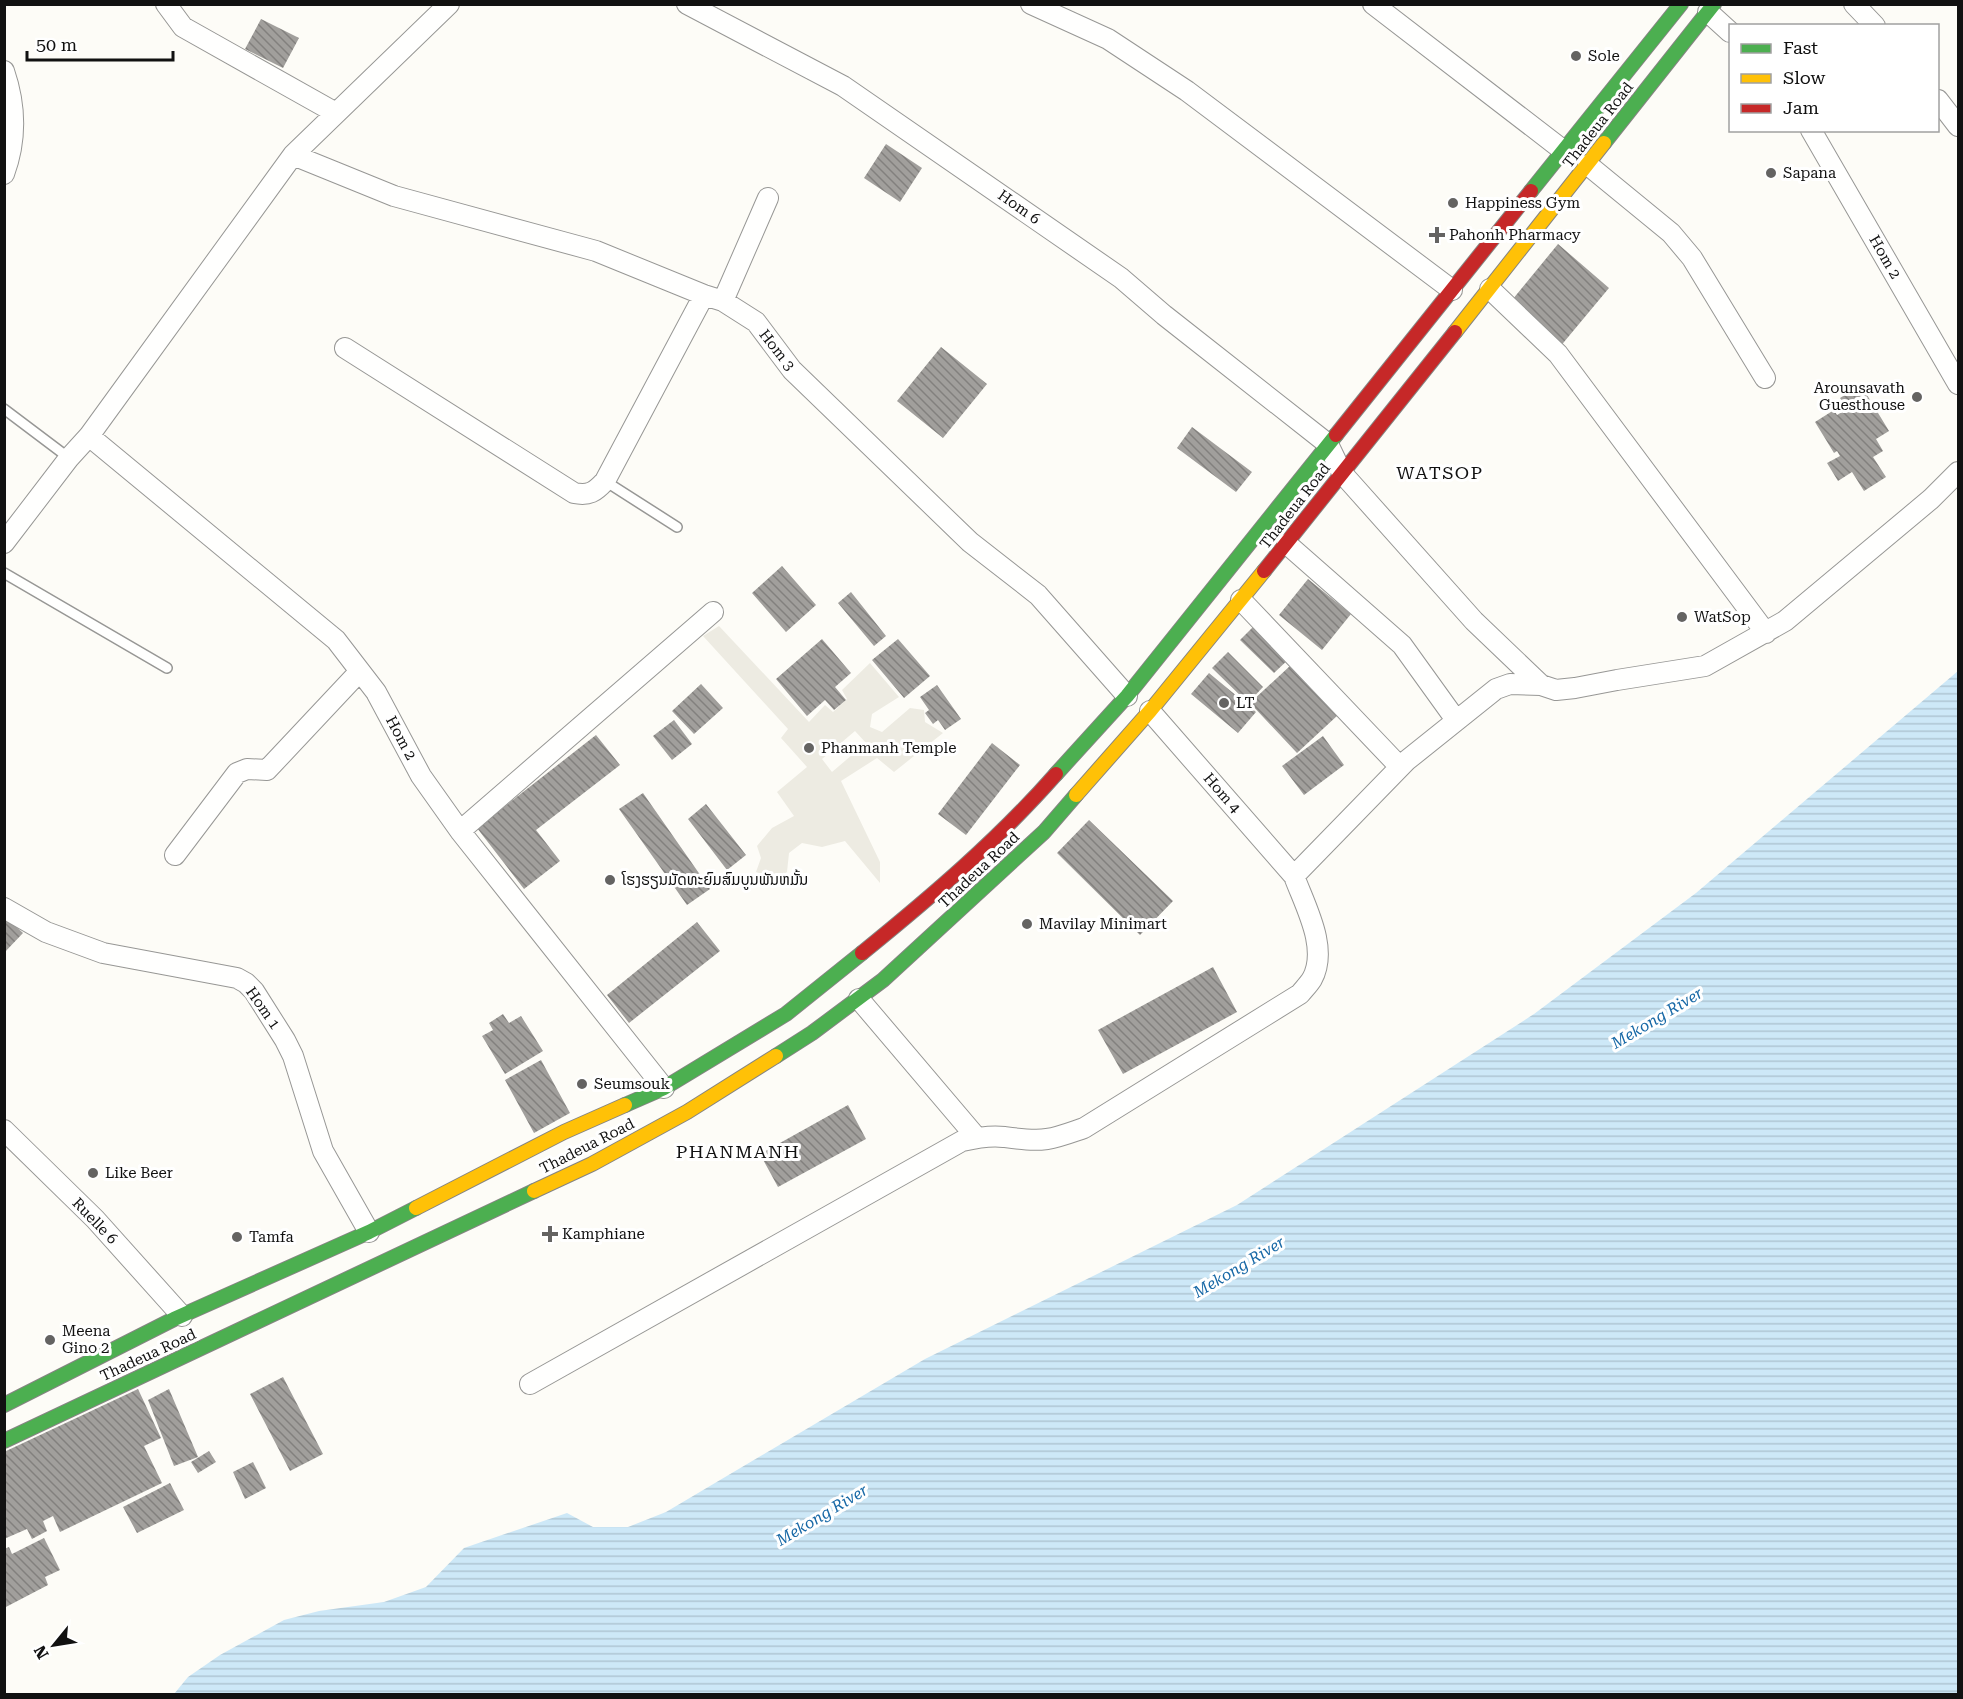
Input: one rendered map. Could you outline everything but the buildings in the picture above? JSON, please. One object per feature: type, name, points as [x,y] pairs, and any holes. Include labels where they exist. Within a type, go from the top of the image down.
[{"type":"main road","name":"Thadeua Road","points":[[4,1405],[178,1317],[369,1232],[564,1132],[664,1088],[786,1014],[910,914],[1018,817],[1127,696],[1681,4]]},
{"type":"main road","name":"Thadeua Road","points":[[4,1441],[186,1344],[592,1164],[687,1112],[812,1033],[859,999],[916,950],[1044,832],[1150,711],[1287,544],[1711,8]]},
{"type":"main road","points":[[178,1317],[186,1344]]},
{"type":"street","points":[[166,4],[183,27],[336,113]]},
{"type":"street","points":[[4,543],[69,458],[89,436],[293,155],[449,4]]},
{"type":"street","name":"Hom 6","points":[[687,4],[843,86],[1121,278],[1164,315],[1328,444]]},
{"type":"street","points":[[1031,4],[1108,39],[1187,91],[1452,290]]},
{"type":"street","points":[[1373,4],[1564,152]]},
{"type":"street","points":[[1854,4],[1873,24]]},
{"type":"street","points":[[1711,8],[1729,30]]},
{"type":"street","points":[[4,71],[12,94],[15,123],[9,162],[4,174]]},
{"type":"street","points":[[1939,101],[1959,126]]},
{"type":"street","name":"Hom 2","points":[[1812,132],[1959,384]]},
{"type":"street","name":"Hom 3","points":[[293,155],[394,196],[596,251],[723,301],[756,322],[792,370],[970,542],[1038,595],[1127,696]]},
{"type":"street","points":[[1588,165],[1671,233],[1692,258],[1765,378]]},
{"type":"street","points":[[723,301],[768,198]]},
{"type":"street","points":[[1490,289],[1558,354],[1766,633]]},
{"type":"street","points":[[345,348],[574,493],[586,495],[596,491],[605,481],[704,295]]},
{"type":"street","name":"Hom 2","points":[[89,436],[336,640],[376,692],[421,776],[460,831],[664,1088]]},
{"type":"street","points":[[1328,444],[1342,473],[1474,621],[1541,685]]},
{"type":"street","points":[[530,1384],[962,1141],[1002,1137],[1019,1140],[1046,1139],[1060,1137],[1084,1128],[1300,994],[1312,980],[1317,967],[1317,950],[1316,936],[1294,876],[1400,767],[1456,720],[1496,689],[1510,684],[1541,685],[1556,690],[1706,666],[1785,621],[1868,554],[1959,472]]},
{"type":"street","points":[[1287,544],[1402,645],[1456,720]]},
{"type":"street","points":[[1241,600],[1400,767]]},
{"type":"street","points":[[460,831],[713,612]]},
{"type":"street","points":[[175,855],[237,773],[248,769],[267,770],[360,671]]},
{"type":"street","name":"Hom 4","points":[[1150,711],[1294,876]]},
{"type":"street","name":"Hom 1","points":[[4,908],[46,932],[103,952],[237,978],[246,983],[254,991],[293,1056],[323,1151],[369,1232]]},
{"type":"street","points":[[859,999],[977,1138]]},
{"type":"street","name":"Ruelle 6","points":[[4,1130],[95,1219],[178,1317]]},
{"type":"lane","points":[[4,409],[69,458]]},
{"type":"lane","points":[[605,481],[677,527]]},
{"type":"lane","points":[[4,573],[167,668]]},
{"type":"shaded area","points":[[719,626],[809,722],[825,705],[833,712],[847,699],[842,690],[870,663],[899,697],[872,714],[870,727],[882,732],[910,708],[924,710],[925,722],[943,733],[894,772],[877,758],[841,781],[880,862],[880,883],[845,841],[822,847],[802,843],[789,853],[787,872],[776,879],[756,872],[761,858],[757,846],[772,828],[794,816],[777,792],[807,767],[781,738],[788,729],[703,636]],"holes":[[[855,731],[866,743],[832,772],[822,759]]]},
{"type":"water","name":"Mekong River","points":[[1958,671],[1958,1694],[174,1694],[188,1677],[220,1655],[284,1620],[319,1611],[384,1602],[426,1587],[464,1548],[567,1513],[593,1527],[628,1527],[666,1512],[925,1359],[1237,1205],[1534,1014],[1696,893]]},
{"type":"traffic: fast","points":[[1531,191],[1681,4]]},
{"type":"traffic: fast","points":[[1604,143],[1714,4]]},
{"type":"traffic: fast","points":[[1056,774],[1127,696],[1336,435]]},
{"type":"traffic: fast","points":[[776,1056],[812,1033],[883,980],[1044,832],[1076,795]]},
{"type":"traffic: fast","points":[[625,1105],[664,1088],[786,1014],[862,953]]},
{"type":"traffic: fast","points":[[4,1441],[534,1191]]},
{"type":"traffic: fast","points":[[4,1405],[174,1319],[369,1232],[416,1208]]},
{"type":"traffic: slow","points":[[1455,332],[1604,143]]},
{"type":"traffic: slow","points":[[1076,795],[1150,711],[1264,571]]},
{"type":"traffic: slow","points":[[534,1191],[592,1164],[687,1112],[776,1056]]},
{"type":"traffic: slow","points":[[416,1208],[564,1132],[625,1105]]},
{"type":"traffic: jam","points":[[1336,435],[1531,191]]},
{"type":"traffic: jam","points":[[1264,571],[1455,332]]},
{"type":"traffic: jam","points":[[862,953],[963,867],[1011,822],[1056,774]]},
{"type":"place","name":"Sole","points":[[1576,56]]},
{"type":"place","name":"Sapana","points":[[1771,173]]},
{"type":"place","name":"Happiness Gym","points":[[1453,203]]},
{"type":"place","name":"Pahonh Pharmacy","points":[[1437,235]]},
{"type":"place","name":"Arounsavath Guesthouse","points":[[1917,397]]},
{"type":"place","name":"WatSop","points":[[1682,617]]},
{"type":"place","name":"LT","points":[[1224,703]]},
{"type":"place","name":"Phanmanh Temple","points":[[809,748]]},
{"type":"place","name":"ໂຮງຮຽນມັດທະຍົມສົມບູນພັນຫມັ້ນ","points":[[610,880]]},
{"type":"place","name":"Mavilay Minimart","points":[[1027,924]]},
{"type":"place","name":"Seumsouk","points":[[582,1084]]},
{"type":"place","name":"Like Beer","points":[[93,1173]]},
{"type":"place","name":"Kamphiane","points":[[550,1234]]},
{"type":"place","name":"Tamfa","points":[[237,1237]]},
{"type":"place","name":"Meena Gino 2","points":[[50,1340]]},
{"type":"district","name":"WATSOP","points":[[1440,472]]},
{"type":"district","name":"PHANMANH","points":[[738,1151]]}]
